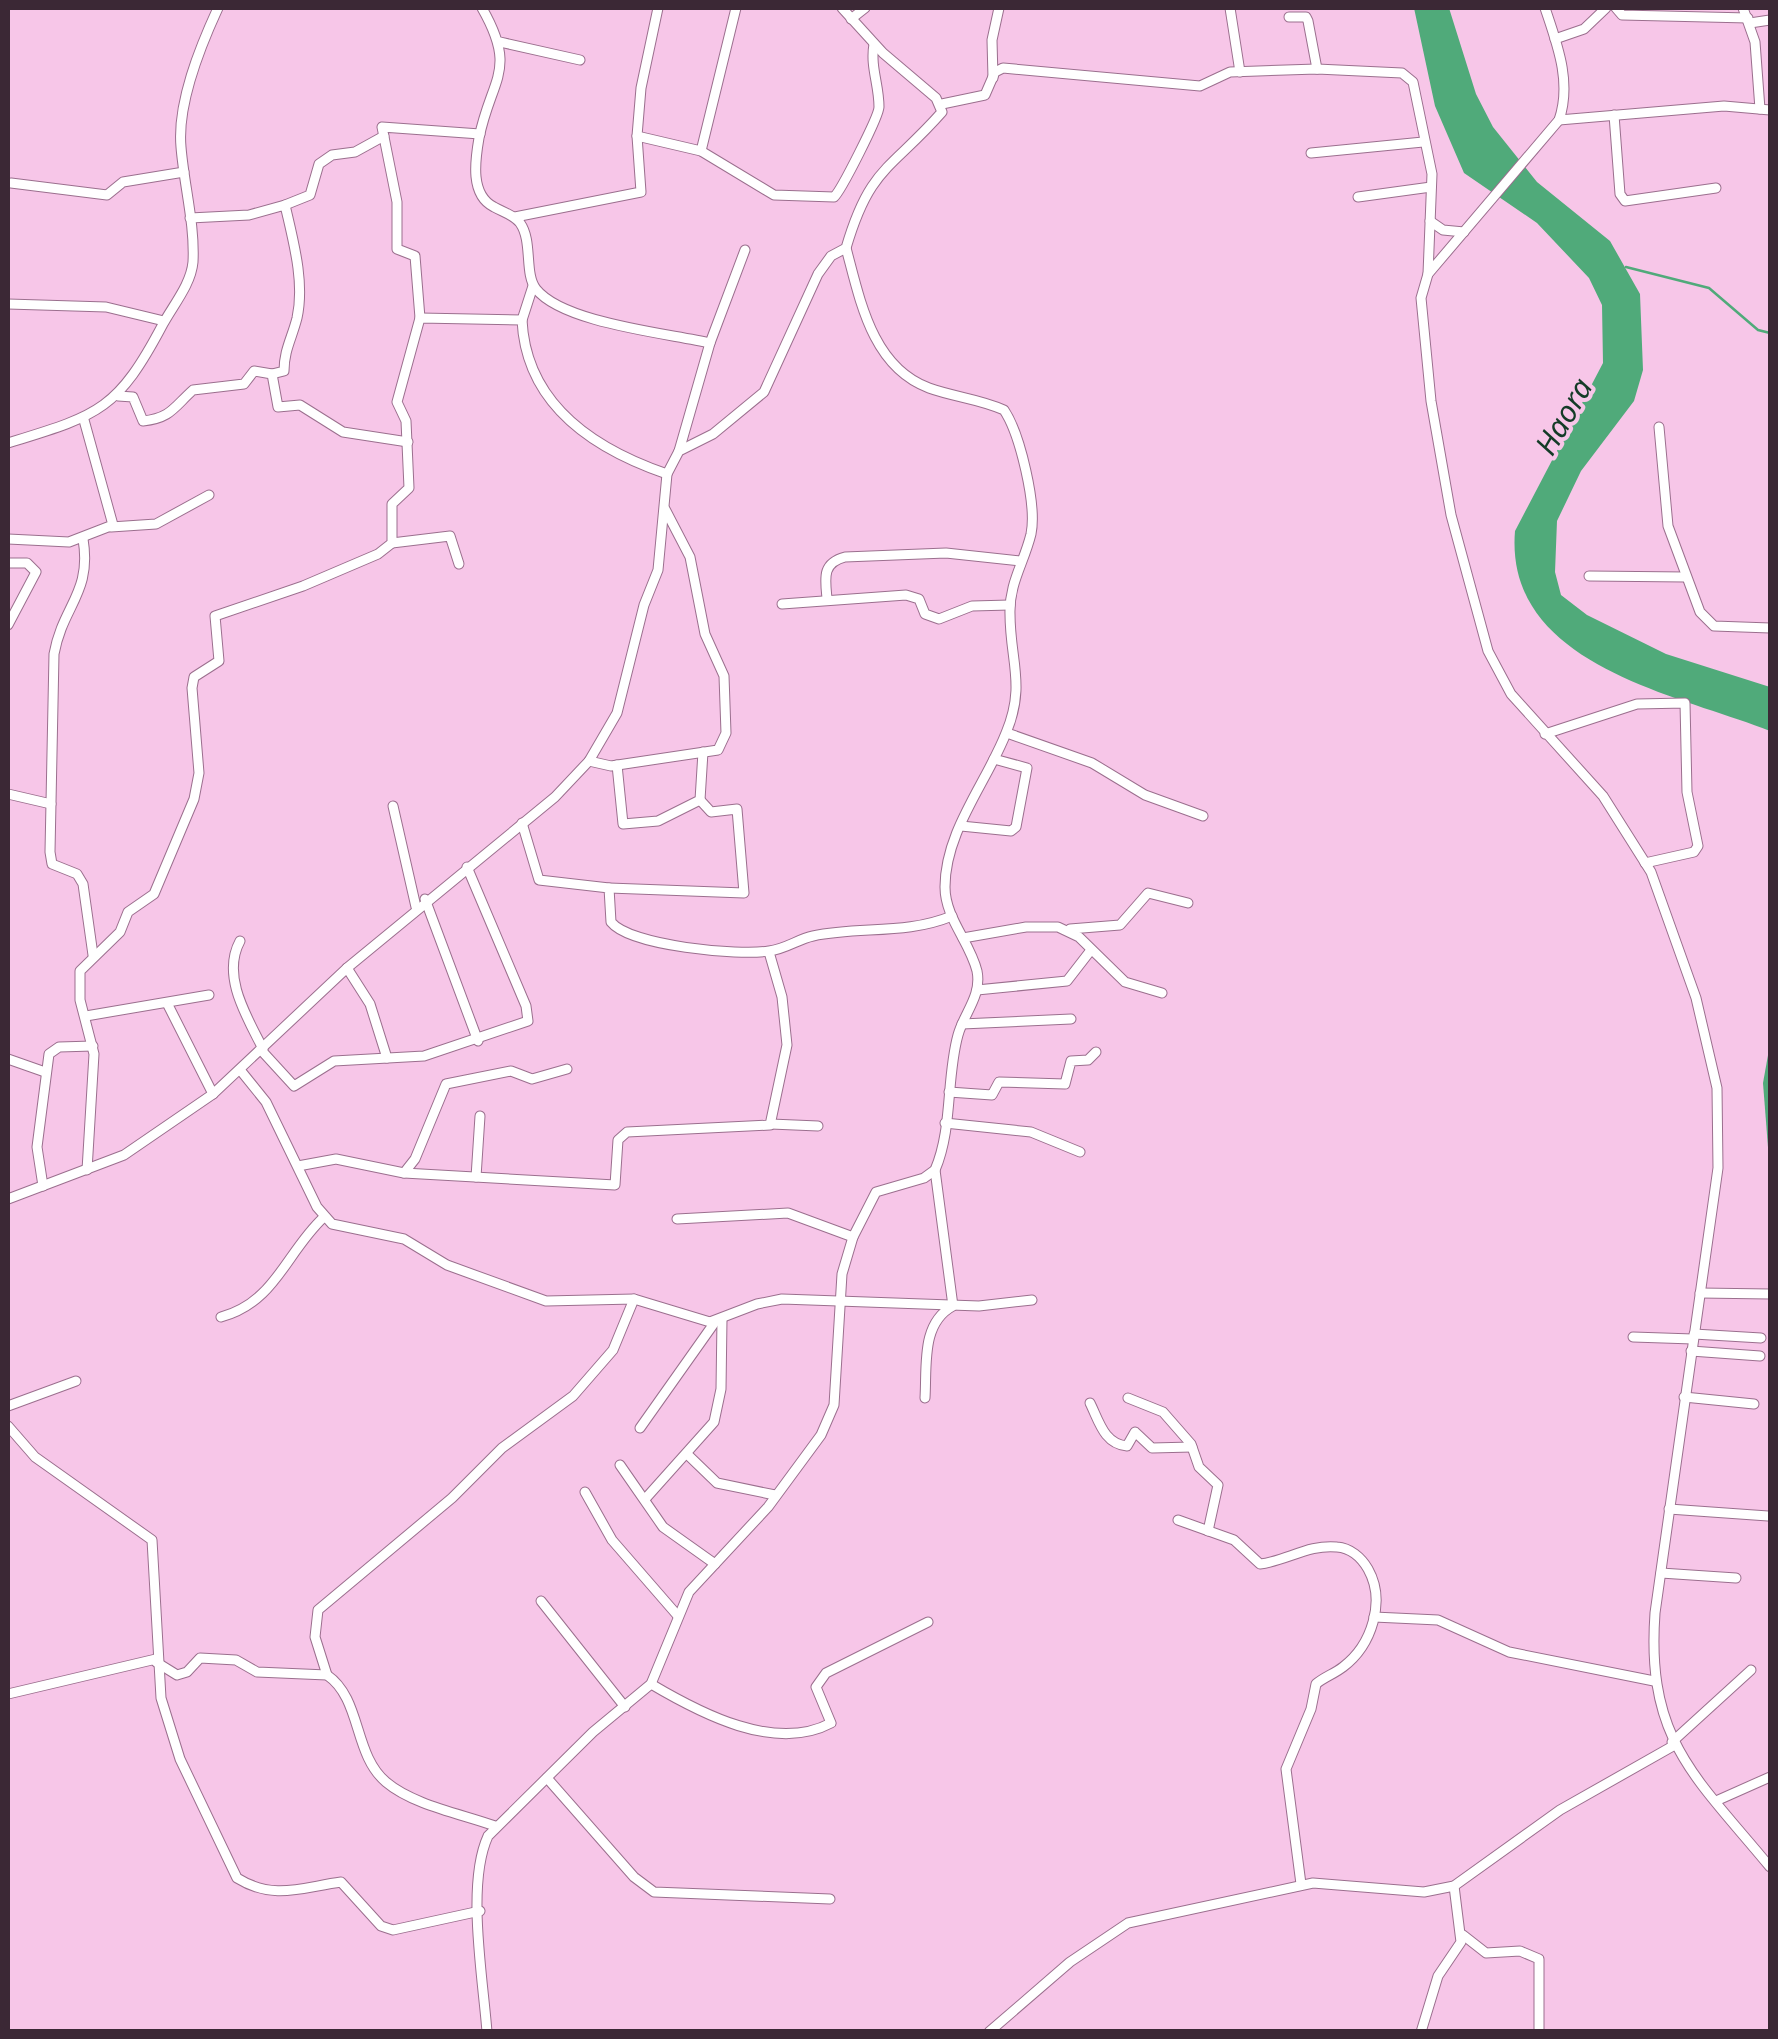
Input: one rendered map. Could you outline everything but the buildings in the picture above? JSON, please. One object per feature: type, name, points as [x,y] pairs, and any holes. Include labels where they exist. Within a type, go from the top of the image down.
[{"type":"street","points":[[8,443],[84,420],[118,396],[190,276],[190,218],[181,127],[203,40],[218,8]]},
{"type":"street","points":[[482,8],[500,42],[498,80],[480,134],[476,182],[488,204],[515,218],[523,228],[533,286],[522,320],[524,352],[543,394],[616,456],[667,474]]},
{"type":"street","points":[[515,218],[638,194],[638,136],[658,8]]},
{"type":"street","points":[[701,152],[736,8]]},
{"type":"street","points":[[842,8],[874,44],[942,104]]},
{"type":"street","points":[[851,19],[865,8]]},
{"type":"street","points":[[953,1306],[935,1170],[962,1024],[978,990],[977,972],[944,888],[961,826],[1007,732],[1019,675],[1010,605],[1032,529],[1031,496],[1010,419],[991,404],[925,386],[901,372],[868,324],[846,248],[858,210],[877,173],[931,124],[942,104],[985,95],[992,78],[992,40],[999,8]]},
{"type":"street","points":[[1230,8],[1240,72]]},
{"type":"street","points":[[1428,274],[1558,120],[1564,80],[1545,8]]},
{"type":"street","points":[[1555,39],[1584,29],[1606,8]]},
{"type":"street","points":[[1616,8],[1622,14],[1747,16],[1770,20]]},
{"type":"street","points":[[1558,120],[1724,106],[1765,110],[1747,16]]},
{"type":"street","points":[[1289,17],[1306,17],[1317,69]]},
{"type":"street","points":[[500,42],[580,60]]},
{"type":"street","points":[[638,136],[701,152],[774,195],[834,197],[842,190],[850,165],[878,118],[871,60],[874,44]]},
{"type":"street","points":[[992,78],[1004,68],[1200,86],[1209,85],[1224,73],[1317,69],[1407,74],[1413,82],[1432,187],[1428,274],[1422,298],[1426,366],[1452,515],[1475,614],[1498,672],[1545,734],[1603,796],[1645,864],[1684,959],[1718,1088],[1718,1168],[1669,1509],[1654,1681],[1673,1744],[1770,1867]]},
{"type":"street","points":[[1614,115],[1620,194],[1625,200],[1716,188]]},
{"type":"street","points":[[392,543],[392,504],[409,488],[406,421],[397,402],[420,318],[415,256],[397,248],[396,191],[382,127],[480,134]]},
{"type":"street","points":[[190,218],[249,215],[310,196],[316,167],[332,154],[355,152],[384,136]]},
{"type":"street","points":[[1311,153],[1423,142]]},
{"type":"street","points":[[12,184],[107,195],[123,182],[184,172]]},
{"type":"street","points":[[1358,197],[1432,187]]},
{"type":"street","points":[[118,396],[133,397],[145,422],[172,415],[193,390],[244,384],[254,370],[272,374],[284,371],[282,354],[298,316],[297,271],[285,205]]},
{"type":"street","points":[[1430,222],[1442,230],[1466,229]]},
{"type":"street","points":[[680,451],[713,434],[764,392],[818,274],[832,256],[846,248]]},
{"type":"street","points":[[8,1200],[124,1155],[214,1094],[346,968],[425,899],[522,824],[588,762],[612,728],[622,698],[644,605],[660,558],[667,474],[680,451],[710,343],[745,250]]},
{"type":"street","points":[[533,286],[558,308],[710,343]]},
{"type":"street","points":[[8,304],[106,308],[164,322]]},
{"type":"street","points":[[420,318],[522,320]]},
{"type":"street","points":[[272,374],[278,407],[300,405],[343,432],[408,442]]},
{"type":"street","points":[[84,420],[113,514],[111,527]]},
{"type":"street","points":[[1659,427],[1664,504],[1685,577],[1709,624],[1770,628]]},
{"type":"street","points":[[8,539],[56,543],[83,539],[111,527],[156,524],[209,494]]},
{"type":"street","points":[[588,762],[617,766],[704,752],[722,744],[726,688],[705,634],[690,557],[664,507]]},
{"type":"street","points":[[87,1170],[93,1046],[78,979],[93,954],[120,932],[128,912],[154,894],[194,799],[198,773],[192,688],[194,677],[219,661],[215,616],[303,586],[378,554],[392,543],[450,536],[459,564]]},
{"type":"street","points":[[83,539],[86,576],[59,630],[54,654],[50,860],[80,878],[93,954]]},
{"type":"street","points":[[827,598],[826,571],[830,563],[845,557],[946,553],[1020,561]]},
{"type":"street","points":[[8,564],[27,563],[36,572],[8,625]]},
{"type":"street","points":[[1589,576],[1685,577]]},
{"type":"street","points":[[782,604],[906,595],[919,599],[926,614],[939,619],[976,605],[1010,605]]},
{"type":"street","points":[[1545,734],[1637,704],[1685,703],[1687,792],[1698,846],[1694,852],[1645,864]]},
{"type":"street","points":[[1007,732],[1092,764],[1145,795],[1203,816]]},
{"type":"street","points":[[522,824],[539,880],[609,888],[744,893],[737,809],[710,812],[700,800],[704,752]]},
{"type":"street","points":[[961,826],[1011,831],[1016,827],[1026,768],[994,759]]},
{"type":"street","points":[[617,766],[620,816],[627,826],[658,821],[700,800]]},
{"type":"street","points":[[8,794],[51,804]]},
{"type":"street","points":[[393,806],[416,907]]},
{"type":"street","points":[[240,940],[233,961],[235,984],[262,1050],[294,1086],[334,1060],[424,1056],[478,1040],[529,1019],[467,867]]},
{"type":"street","points":[[609,888],[611,922],[621,932],[692,947],[768,952],[811,936],[892,931],[952,916]]},
{"type":"street","points":[[964,938],[1034,926],[1067,930],[1120,924],[1152,892],[1188,903]]},
{"type":"street","points":[[425,899],[478,1040]]},
{"type":"street","points":[[1067,930],[1125,982],[1162,993]]},
{"type":"street","points":[[978,990],[1067,981],[1091,950]]},
{"type":"street","points":[[768,952],[782,998],[787,1045],[771,1124]]},
{"type":"street","points":[[346,968],[375,1016],[387,1058]]},
{"type":"street","points":[[86,1016],[208,994]]},
{"type":"street","points":[[167,1003],[214,1094]]},
{"type":"street","points":[[962,1024],[1071,1019]]},
{"type":"street","points":[[43,1186],[37,1154],[45,1072],[54,1048],[93,1046]]},
{"type":"street","points":[[949,1092],[992,1095],[1000,1082],[1065,1084],[1071,1061],[1088,1060],[1096,1052]]},
{"type":"street","points":[[8,1059],[45,1072]]},
{"type":"street","points":[[404,1173],[415,1158],[446,1084],[511,1071],[532,1079],[567,1069]]},
{"type":"street","points":[[241,1071],[266,1102],[324,1217],[344,1228],[404,1239],[447,1264],[546,1301],[634,1299],[704,1322],[768,1300],[953,1306],[1032,1300]]},
{"type":"street","points":[[476,1177],[480,1116]]},
{"type":"street","points":[[945,1123],[1031,1132],[1080,1152]]},
{"type":"street","points":[[298,1166],[336,1159],[404,1173],[615,1185],[618,1140],[626,1132],[771,1124],[818,1126]]},
{"type":"street","points":[[488,2032],[480,1912],[481,1856],[495,1826],[651,1684],[678,1616],[698,1580],[751,1528],[830,1416],[840,1300],[853,1237],[876,1192],[924,1178],[935,1170]]},
{"type":"street","points":[[677,1218],[788,1213],[853,1237]]},
{"type":"street","points":[[221,1317],[254,1303],[272,1287],[310,1230],[324,1217]]},
{"type":"street","points":[[1700,1293],[1770,1294]]},
{"type":"street","points":[[495,1826],[387,1783],[366,1753],[340,1687],[327,1674],[315,1637],[318,1610],[452,1498],[502,1448],[573,1396],[613,1350],[634,1299]]},
{"type":"street","points":[[924,1398],[931,1328],[939,1314],[953,1306]]},
{"type":"street","points":[[640,1428],[719,1320]]},
{"type":"street","points":[[646,1498],[714,1422],[721,1389],[719,1320]]},
{"type":"street","points":[[1633,1337],[1761,1338]]},
{"type":"street","points":[[1691,1350],[1760,1356]]},
{"type":"street","points":[[8,1406],[76,1381]]},
{"type":"street","points":[[1684,1397],[1754,1404]]},
{"type":"street","points":[[1128,1398],[1163,1412],[1192,1447],[1199,1467],[1218,1485],[1208,1531]]},
{"type":"street","points":[[1090,1403],[1106,1436],[1116,1444],[1127,1446],[1135,1432],[1152,1448],[1192,1447]]},
{"type":"street","points":[[8,1426],[35,1457],[152,1540],[156,1661],[172,1739],[237,1878],[256,1888],[289,1893],[341,1882],[381,1926],[393,1930],[480,1912]]},
{"type":"street","points":[[688,1455],[717,1482],[775,1495]]},
{"type":"street","points":[[620,1466],[663,1527],[715,1564]]},
{"type":"street","points":[[585,1492],[612,1540],[678,1616]]},
{"type":"street","points":[[1669,1509],[1768,1516]]},
{"type":"street","points":[[1178,1520],[1234,1540],[1260,1564],[1321,1547],[1343,1548],[1361,1558],[1374,1582],[1378,1598],[1374,1617],[1352,1660],[1316,1684],[1311,1709],[1288,1759],[1301,1884]]},
{"type":"street","points":[[1661,1574],[1736,1578]]},
{"type":"street","points":[[541,1601],[625,1707]]},
{"type":"street","points":[[1374,1617],[1438,1620],[1509,1652],[1654,1681]]},
{"type":"street","points":[[651,1684],[703,1715],[789,1735],[815,1732],[831,1723],[816,1686],[826,1673],[928,1622]]},
{"type":"street","points":[[8,1694],[156,1661],[177,1675],[200,1658],[217,1656],[257,1672],[327,1674]]},
{"type":"street","points":[[990,2032],[1070,1962],[1128,1923],[1301,1884],[1424,1892],[1454,1886],[1550,1816],[1673,1744],[1751,1670]]},
{"type":"street","points":[[1716,1801],[1770,1777]]},
{"type":"street","points":[[547,1778],[634,1878],[654,1892],[830,1899]]},
{"type":"street","points":[[1421,2032],[1434,1987],[1463,1936],[1454,1886]]},
{"type":"street","points":[[1463,1936],[1486,1953],[1520,1951],[1539,1959],[1539,2032]]},
{"type":"shaded area","points":[[1414,8],[1449,8],[1476,94],[1493,127],[1537,182],[1610,241],[1640,294],[1643,370],[1634,401],[1581,471],[1557,521],[1555,572],[1561,595],[1587,615],[1666,654],[1770,687],[1770,731],[1645,687],[1603,667],[1566,643],[1537,614],[1519,577],[1515,531],[1603,363],[1602,305],[1589,278],[1537,223],[1464,173],[1435,106]]},
{"type":"shaded area","points":[[1770,1044],[1770,1173],[1763,1083]]},
{"type":"waterway","points":[[1626,267],[1709,288],[1758,330],[1770,333]]},
{"type":"water label","name":"Haora","points":[[1563,416]]}]
